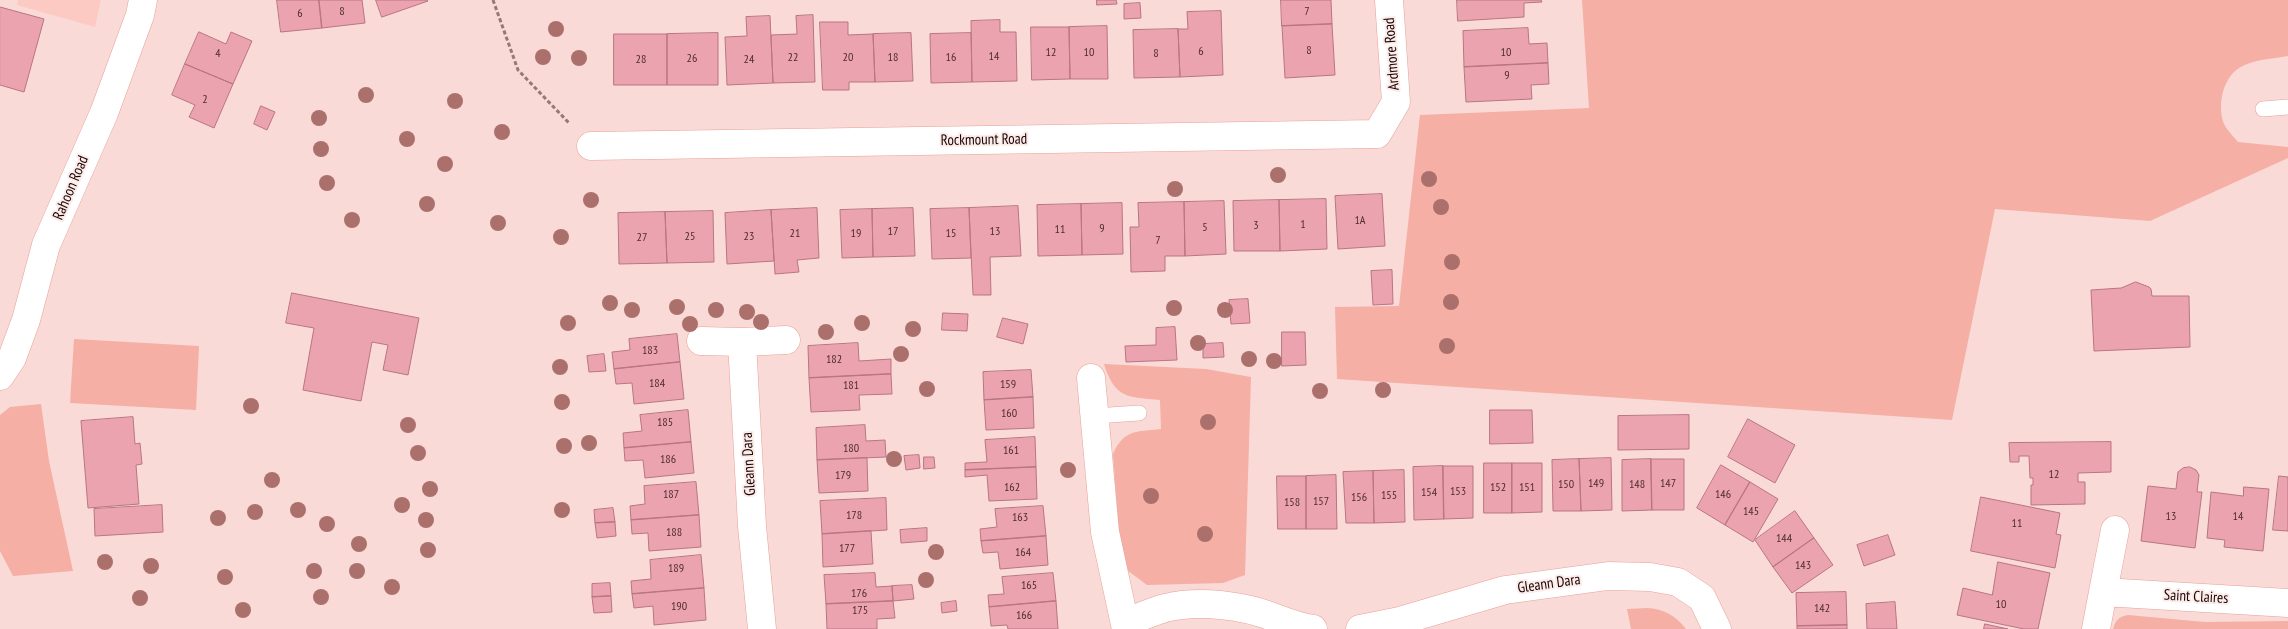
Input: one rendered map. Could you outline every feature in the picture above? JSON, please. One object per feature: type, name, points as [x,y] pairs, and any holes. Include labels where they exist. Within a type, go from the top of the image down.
[{"type":"street","name":"Rahoon Road","points":[[0,376],[12,358],[26,320],[46,245],[104,114],[140,15],[143,0]]},
{"type":"street","name":"Ardmore Road","points":[[1378,134],[1396,102],[1389,0]]},
{"type":"street","name":"Rockmount Road","points":[[592,146],[1378,134]]},
{"type":"street","points":[[701,341],[786,340]]},
{"type":"street","name":"Gleann Dara","points":[[742,342],[752,526],[762,629]]},
{"type":"street","points":[[1091,378],[1105,532],[1125,626],[1165,608],[1185,605],[1247,609],[1302,628]]},
{"type":"street","points":[[2096,629],[2115,530]]},
{"type":"street","name":"Gleann Dara","points":[[1360,629],[1400,621],[1505,590],[1608,576],[1650,577],[1678,582],[1702,598],[1717,629]]},
{"type":"street","name":"Saint Claires","points":[[2103,592],[2288,603]]},
{"type":"lane","points":[[2263,109],[2288,107]]},
{"type":"lane","points":[[1095,416],[1139,413]]},
{"type":"path","points":[[493,0],[518,70],[592,146]]},
{"type":"shaded area","points":[[18,0],[101,0],[95,27],[17,5]]},
{"type":"shaded area","points":[[1582,0],[2288,0],[2288,56],[2257,61],[2239,68],[2228,79],[2225,86],[2222,94],[2221,110],[2224,124],[2238,142],[2288,147],[2288,158],[2150,221],[1995,209],[1952,420],[1337,379],[1335,307],[1399,306],[1420,115],[1589,108]]},
{"type":"shaded area","points":[[74,339],[199,346],[196,410],[70,403]]},
{"type":"shaded area","points":[[1104,364],[1206,369],[1251,377],[1245,575],[1223,583],[1147,585],[1127,570],[1120,549],[1113,454],[1126,436],[1132,433],[1161,429],[1160,400],[1131,397],[1124,394],[1113,384]]},
{"type":"shaded area","points":[[41,404],[49,461],[73,571],[13,576],[0,551],[0,415],[10,407]]},
{"type":"shaded area","points":[[1647,608],[1669,614],[1686,629],[1631,629],[1627,609]]},
{"type":"shaded area","points":[[2128,615],[2205,622],[2288,621],[2288,629],[2113,629],[2118,619]]},
{"type":"building","points":[[277,0],[319,0],[322,28],[281,32]]},
{"type":"building","points":[[319,0],[362,0],[365,23],[322,28]]},
{"type":"building","points":[[376,0],[427,0],[428,1],[382,17]]},
{"type":"building","points":[[1097,0],[1116,0],[1117,4],[1097,5]]},
{"type":"building","points":[[1281,0],[1331,0],[1332,24],[1282,26]]},
{"type":"building","points":[[1457,0],[1541,0],[1542,2],[1524,3],[1524,17],[1458,21]]},
{"type":"building","points":[[1140,3],[1141,18],[1124,19],[1124,4]]},
{"type":"building","points":[[0,7],[44,19],[24,92],[0,85]]},
{"type":"building","points":[[1221,11],[1223,75],[1180,77],[1178,29],[1188,29],[1187,12]]},
{"type":"building","points":[[813,15],[815,82],[773,83],[771,35],[797,34],[796,16]]},
{"type":"building","points":[[770,16],[773,83],[727,85],[725,37],[747,36],[746,17]]},
{"type":"building","points":[[1000,20],[1000,32],[1016,32],[1017,81],[972,82],[971,21]]},
{"type":"building","points":[[820,22],[848,22],[848,35],[873,34],[875,82],[849,82],[849,90],[823,90]]},
{"type":"building","points":[[1332,24],[1335,75],[1285,78],[1282,26]]},
{"type":"building","points":[[1107,26],[1108,79],[1070,79],[1069,27]]},
{"type":"building","points":[[1031,27],[1069,27],[1070,79],[1032,80]]},
{"type":"building","points":[[1528,28],[1529,44],[1547,43],[1548,63],[1464,67],[1463,31]]},
{"type":"building","points":[[1178,29],[1180,77],[1134,78],[1133,30]]},
{"type":"building","points":[[199,32],[226,44],[231,32],[252,41],[233,84],[185,64]]},
{"type":"building","points":[[718,33],[718,85],[667,85],[667,34]]},
{"type":"building","points":[[911,33],[913,81],[875,82],[873,34]]},
{"type":"building","points":[[971,33],[972,82],[931,83],[930,34]]},
{"type":"building","points":[[614,34],[667,34],[667,85],[614,85]]},
{"type":"building","points":[[1548,63],[1549,84],[1531,85],[1532,99],[1466,102],[1464,67]]},
{"type":"building","points":[[185,64],[233,84],[214,128],[189,117],[195,105],[172,95]]},
{"type":"building","points":[[261,106],[275,112],[267,130],[254,124]]},
{"type":"building","points":[[1382,194],[1385,246],[1338,249],[1335,196]]},
{"type":"building","points":[[1326,199],[1327,249],[1280,251],[1279,200]]},
{"type":"building","points":[[1279,200],[1280,251],[1234,251],[1233,201]]},
{"type":"building","points":[[1224,201],[1226,254],[1185,256],[1184,202]]},
{"type":"building","points":[[1184,202],[1185,256],[1165,256],[1165,271],[1131,272],[1130,227],[1139,227],[1138,203]]},
{"type":"building","points":[[1122,203],[1123,254],[1082,255],[1081,204]]},
{"type":"building","points":[[1081,204],[1082,255],[1038,256],[1037,205]]},
{"type":"building","points":[[1018,206],[1021,256],[990,257],[991,295],[973,295],[969,208]]},
{"type":"building","points":[[817,208],[819,258],[797,260],[799,272],[775,274],[771,210]]},
{"type":"building","points":[[913,208],[915,256],[873,257],[872,209]]},
{"type":"building","points":[[969,208],[971,258],[932,259],[930,209]]},
{"type":"building","points":[[872,209],[873,257],[842,258],[840,210]]},
{"type":"building","points":[[771,210],[774,261],[727,264],[725,213]]},
{"type":"building","points":[[713,211],[714,262],[667,263],[665,212]]},
{"type":"building","points":[[665,212],[667,263],[619,264],[618,213]]},
{"type":"building","points":[[1392,270],[1393,304],[1373,305],[1371,271]]},
{"type":"building","points":[[2136,282],[2149,287],[2152,296],[2189,296],[2190,347],[2094,351],[2091,290],[2121,288]]},
{"type":"building","points":[[292,293],[419,318],[408,375],[383,370],[388,345],[372,342],[361,401],[303,390],[314,328],[286,323]]},
{"type":"building","points":[[1248,299],[1250,323],[1231,324],[1229,300]]},
{"type":"building","points":[[943,313],[968,314],[967,331],[942,330]]},
{"type":"building","points":[[1003,318],[1028,324],[1023,344],[997,337]]},
{"type":"building","points":[[1175,327],[1177,360],[1126,362],[1125,346],[1156,345],[1156,328]]},
{"type":"building","points":[[1282,332],[1305,332],[1306,365],[1282,366]]},
{"type":"building","points":[[677,334],[680,362],[614,369],[612,352],[630,350],[629,339]]},
{"type":"building","points":[[858,343],[859,361],[891,359],[891,374],[809,378],[808,346]]},
{"type":"building","points":[[1223,343],[1224,357],[1203,358],[1203,344]]},
{"type":"building","points":[[604,354],[606,371],[589,372],[587,356]]},
{"type":"building","points":[[680,362],[684,399],[634,404],[632,383],[616,384],[614,369]]},
{"type":"building","points":[[1031,370],[1033,397],[984,400],[983,372]]},
{"type":"building","points":[[891,374],[892,394],[859,395],[860,410],[811,412],[809,378]]},
{"type":"building","points":[[1033,397],[1034,428],[986,430],[984,400]]},
{"type":"building","points":[[688,410],[691,442],[624,448],[623,433],[642,431],[640,415]]},
{"type":"building","points":[[1490,410],[1532,410],[1533,443],[1490,444]]},
{"type":"building","points":[[1689,415],[1689,449],[1618,450],[1618,416]]},
{"type":"building","points":[[133,417],[135,444],[140,443],[142,464],[136,465],[139,504],[88,508],[81,421]]},
{"type":"building","points":[[1748,419],[1795,445],[1775,483],[1728,457]]},
{"type":"building","points":[[865,425],[866,441],[885,440],[886,457],[817,460],[816,428]]},
{"type":"building","points":[[1035,437],[1036,467],[965,470],[965,463],[987,462],[985,440]]},
{"type":"building","points":[[691,442],[694,473],[645,478],[643,460],[625,461],[624,448]]},
{"type":"building","points":[[2111,442],[2111,472],[2078,473],[2078,482],[2085,482],[2085,504],[2031,505],[2033,478],[2030,478],[2029,456],[2019,456],[2019,462],[2010,462],[2009,443]]},
{"type":"building","points":[[919,455],[920,468],[906,470],[904,456]]},
{"type":"building","points":[[924,457],[934,457],[935,468],[924,469]]},
{"type":"building","points":[[867,458],[868,491],[819,493],[817,460]]},
{"type":"building","points":[[1611,458],[1612,510],[1581,511],[1579,459]]},
{"type":"building","points":[[1579,459],[1581,511],[1553,511],[1552,460]]},
{"type":"building","points":[[1651,459],[1684,459],[1684,510],[1652,510]]},
{"type":"building","points":[[1651,459],[1652,510],[1622,511],[1622,460]]},
{"type":"building","points":[[1484,463],[1512,463],[1512,513],[1484,513]]},
{"type":"building","points":[[1512,463],[1542,463],[1542,512],[1512,513]]},
{"type":"building","points":[[1721,465],[1750,482],[1725,525],[1697,508]]},
{"type":"building","points":[[1443,466],[1473,466],[1473,518],[1444,519]]},
{"type":"building","points":[[1443,466],[1444,519],[1414,520],[1413,467]]},
{"type":"building","points":[[1036,467],[1037,499],[989,501],[987,475],[965,477],[965,470]]},
{"type":"building","points":[[2190,467],[2196,470],[2199,475],[2197,492],[2202,492],[2195,548],[2141,541],[2148,486],[2176,489],[2178,472],[2183,468]]},
{"type":"building","points":[[1404,470],[1405,522],[1374,523],[1373,471]]},
{"type":"building","points":[[1373,471],[1374,523],[1346,523],[1343,472]]},
{"type":"building","points":[[1336,475],[1337,529],[1306,529],[1306,476]]},
{"type":"building","points":[[1277,476],[1306,476],[1306,529],[1278,529]]},
{"type":"building","points":[[2279,476],[2288,477],[2288,531],[2273,530]]},
{"type":"building","points":[[696,482],[699,515],[631,520],[630,506],[645,504],[644,486]]},
{"type":"building","points":[[1750,482],[1778,499],[1753,542],[1725,525]]},
{"type":"building","points":[[2244,487],[2269,489],[2263,551],[2224,547],[2225,540],[2207,538],[2211,492],[2243,496]]},
{"type":"building","points":[[1981,497],[2060,513],[2056,534],[2061,535],[2055,568],[1971,551]]},
{"type":"building","points":[[886,498],[887,530],[822,534],[820,501]]},
{"type":"building","points":[[162,505],[163,532],[95,536],[94,509]]},
{"type":"building","points":[[1043,506],[1046,536],[981,541],[980,529],[997,527],[995,509]]},
{"type":"building","points":[[613,508],[615,522],[595,523],[594,510]]},
{"type":"building","points":[[1795,511],[1814,538],[1773,567],[1755,540]]},
{"type":"building","points":[[699,515],[701,547],[649,551],[648,533],[632,534],[631,520]]},
{"type":"building","points":[[615,522],[616,536],[597,538],[595,523]]},
{"type":"building","points":[[927,528],[927,541],[901,543],[900,530]]},
{"type":"building","points":[[871,531],[873,564],[823,567],[822,534]]},
{"type":"building","points":[[1888,535],[1895,555],[1864,566],[1857,545]]},
{"type":"building","points":[[1046,536],[1048,565],[1000,569],[998,552],[983,553],[981,541]]},
{"type":"building","points":[[1814,538],[1833,565],[1792,593],[1773,567]]},
{"type":"building","points":[[701,555],[704,588],[632,594],[631,581],[651,579],[650,560]]},
{"type":"building","points":[[1998,562],[2050,573],[2038,629],[2024,629],[1957,615],[1963,588],[1992,595]]},
{"type":"building","points":[[875,573],[876,587],[892,586],[893,601],[826,604],[824,575]]},
{"type":"building","points":[[1053,573],[1056,601],[989,607],[988,595],[1004,594],[1002,577]]},
{"type":"building","points":[[610,583],[611,596],[592,597],[592,584]]},
{"type":"building","points":[[912,585],[914,599],[893,601],[892,586]]},
{"type":"building","points":[[704,588],[706,620],[654,625],[653,606],[634,608],[632,594]]},
{"type":"building","points":[[1846,592],[1847,625],[1797,626],[1796,593]]},
{"type":"building","points":[[611,596],[612,612],[594,613],[592,597]]},
{"type":"building","points":[[893,601],[895,618],[877,619],[877,629],[827,629],[826,604]]},
{"type":"building","points":[[956,601],[957,611],[942,613],[941,603]]},
{"type":"building","points":[[1056,601],[1058,629],[1008,629],[1007,625],[991,626],[989,607]]},
{"type":"building","points":[[1895,602],[1897,629],[1867,629],[1866,604]]},
{"type":"building","points":[[1985,624],[2008,629],[1984,629]]},
{"type":"building","points":[[1847,625],[1847,629],[1797,629],[1797,626]]}]
